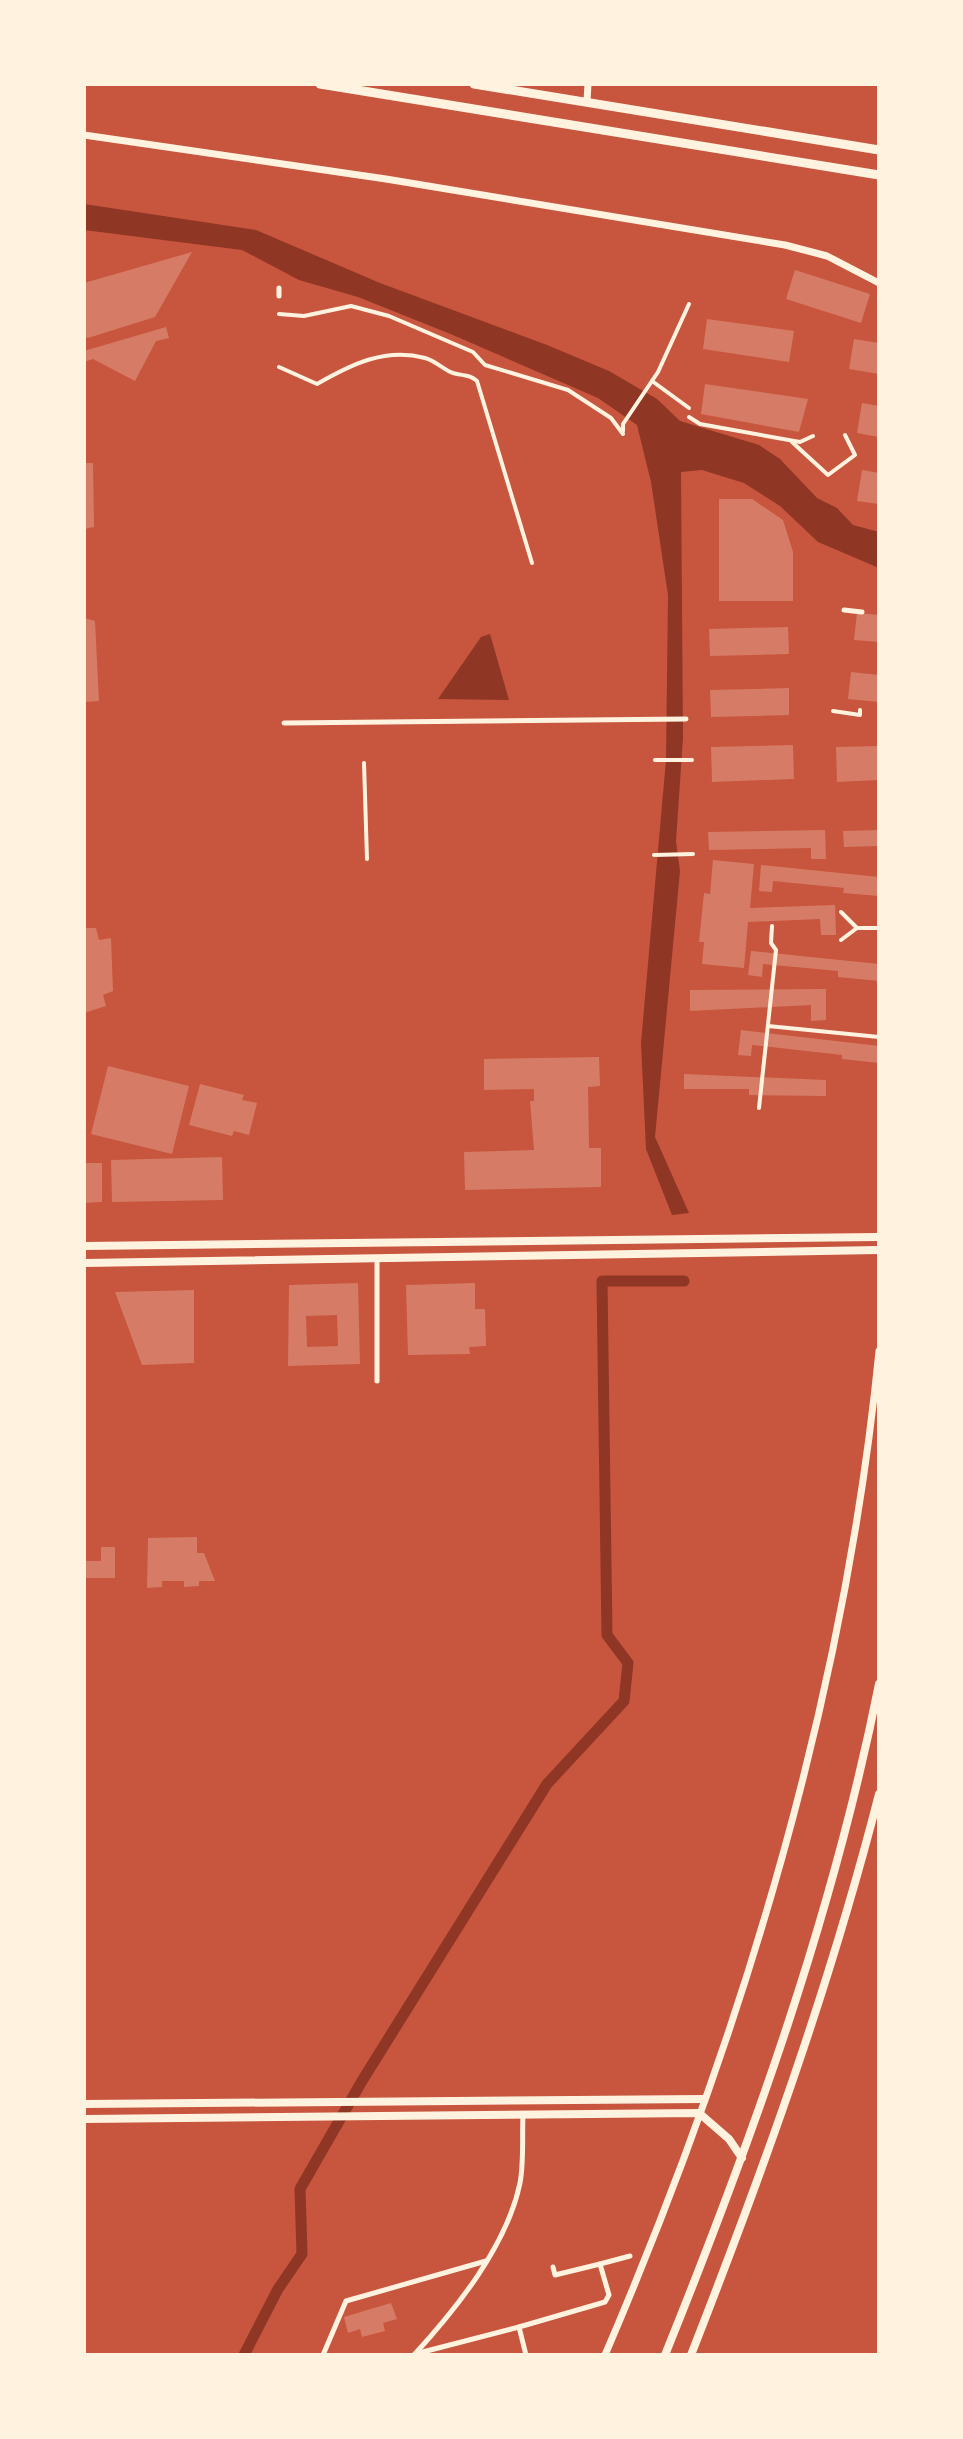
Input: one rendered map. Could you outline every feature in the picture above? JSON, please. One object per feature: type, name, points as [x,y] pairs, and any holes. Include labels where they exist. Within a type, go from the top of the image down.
[{"type":"main road","points":[[320,84],[879,175]]},
{"type":"main road","points":[[474,84],[879,150]]},
{"type":"main road","points":[[84,1246],[879,1237]]},
{"type":"main road","points":[[84,1263],[879,1250]]},
{"type":"main road","points":[[665,2355],[742,2158],[802,1983],[840,1846],[879,1684]]},
{"type":"main road","points":[[691,2355],[837,1953],[879,1794]]},
{"type":"main road","points":[[84,2104],[704,2099]]},
{"type":"main road","points":[[84,2119],[699,2113],[729,2139],[742,2158]]},
{"type":"street","points":[[587,101],[588,84]]},
{"type":"street","points":[[84,135],[386,179],[785,245],[827,256],[879,283]]},
{"type":"street","points":[[279,288],[279,296]]},
{"type":"street","points":[[279,314],[304,316],[351,306],[363,307],[473,352],[485,365],[568,390],[611,418],[623,434],[623,424],[652,381],[689,304]]},
{"type":"street","points":[[279,367],[317,384],[349,366],[401,355],[429,359],[453,373],[471,375],[477,381],[532,563]]},
{"type":"street","points":[[652,381],[689,408]]},
{"type":"street","points":[[689,417],[700,424],[800,442],[813,436]]},
{"type":"street","points":[[790,440],[828,475],[855,455],[845,435]]},
{"type":"street","points":[[844,610],[862,612]]},
{"type":"street","points":[[833,711],[860,715],[860,710]]},
{"type":"street","points":[[284,723],[686,719]]},
{"type":"street","points":[[655,760],[692,760]]},
{"type":"street","points":[[364,763],[367,859]]},
{"type":"street","points":[[654,855],[693,854]]},
{"type":"street","points":[[841,912],[857,928]]},
{"type":"street","points":[[759,1108],[776,950],[771,943],[772,926]]},
{"type":"street","points":[[841,940],[857,928],[879,928]]},
{"type":"street","points":[[768,1026],[879,1037]]},
{"type":"street","points":[[377,1259],[377,1381]]},
{"type":"street","points":[[605,2355],[669,2199],[775,1876],[811,1739],[846,1565],[879,1351]]},
{"type":"street","points":[[414,2355],[459,2306],[487,2260],[519,2184],[523,2114]]},
{"type":"street","points":[[553,2267],[555,2275],[630,2256]]},
{"type":"street","points":[[323,2355],[346,2301],[487,2260]]},
{"type":"street","points":[[414,2355],[605,2302],[609,2295],[600,2264]]},
{"type":"street","points":[[519,2327],[526,2355]]},
{"type":"shaded area","points":[[84,204],[256,230],[380,283],[547,345],[609,371],[657,399],[680,421],[759,445],[780,459],[817,498],[837,508],[853,525],[879,532],[879,568],[818,542],[780,506],[744,483],[702,470],[681,472],[683,738],[676,841],[680,871],[655,1137],[689,1213],[672,1215],[646,1149],[641,1043],[666,760],[668,595],[651,482],[637,425],[598,398],[358,297],[299,280],[242,250],[84,230]]},
{"type":"shaded area","points":[[490,634],[509,700],[438,699],[481,637]]},
{"type":"building","points":[[192,252],[155,317],[88,338],[84,336],[84,283]]},
{"type":"building","points":[[795,270],[870,294],[861,323],[786,299]]},
{"type":"building","points":[[707,319],[794,331],[789,362],[703,349]]},
{"type":"building","points":[[166,327],[169,338],[156,341],[135,381],[93,359],[84,362],[84,351]]},
{"type":"building","points":[[854,339],[879,343],[879,374],[849,369]]},
{"type":"building","points":[[705,384],[808,399],[799,432],[701,414]]},
{"type":"building","points":[[862,403],[879,406],[879,437],[857,433]]},
{"type":"building","points":[[84,463],[93,463],[94,527],[84,529]]},
{"type":"building","points":[[862,470],[879,473],[879,504],[857,501]]},
{"type":"building","points":[[719,499],[752,499],[783,520],[793,552],[793,601],[719,601]]},
{"type":"building","points":[[857,613],[879,615],[879,642],[854,640]]},
{"type":"building","points":[[84,618],[95,621],[99,701],[84,702]]},
{"type":"building","points":[[788,627],[789,654],[710,656],[709,629]]},
{"type":"building","points":[[851,672],[879,675],[879,702],[848,699]]},
{"type":"building","points":[[789,688],[789,715],[711,717],[710,690]]},
{"type":"building","points":[[793,745],[794,779],[712,782],[711,747]]},
{"type":"building","points":[[879,746],[879,780],[837,782],[836,747]]},
{"type":"building","points":[[825,830],[826,859],[811,859],[811,848],[709,850],[708,832]]},
{"type":"building","points":[[879,830],[879,846],[844,847],[843,831]]},
{"type":"building","points":[[713,860],[754,864],[750,908],[835,905],[836,935],[821,935],[820,919],[748,922],[744,968],[702,964],[704,942],[699,942],[704,893],[710,894]]},
{"type":"building","points":[[761,865],[879,877],[879,896],[843,893],[844,888],[773,881],[772,892],[759,891]]},
{"type":"building","points":[[84,928],[96,928],[99,940],[111,938],[113,991],[103,995],[106,1006],[84,1013]]},
{"type":"building","points":[[751,951],[879,964],[879,981],[838,977],[838,971],[763,964],[762,977],[748,975]]},
{"type":"building","points":[[826,989],[826,1020],[811,1021],[811,1005],[690,1011],[690,990]]},
{"type":"building","points":[[741,1030],[879,1046],[879,1063],[842,1059],[842,1055],[752,1045],[751,1056],[738,1055]]},
{"type":"building","points":[[599,1057],[600,1086],[588,1087],[589,1148],[601,1148],[601,1187],[465,1190],[464,1152],[534,1150],[530,1101],[534,1101],[534,1089],[484,1090],[484,1059]]},
{"type":"building","points":[[108,1066],[189,1086],[172,1154],[91,1134]]},
{"type":"building","points":[[684,1074],[826,1080],[826,1096],[749,1095],[749,1089],[684,1089]]},
{"type":"building","points":[[200,1084],[244,1095],[242,1100],[257,1103],[249,1135],[234,1131],[232,1136],[189,1125]]},
{"type":"building","points":[[222,1157],[223,1200],[112,1202],[111,1160]]},
{"type":"building","points":[[84,1163],[102,1163],[102,1202],[84,1203]]},
{"type":"building","points":[[358,1283],[360,1364],[288,1366],[289,1285]],"holes":[[[337,1315],[338,1346],[307,1347],[306,1316]]]},
{"type":"building","points":[[475,1283],[475,1309],[485,1309],[486,1346],[469,1347],[470,1354],[408,1355],[406,1285]]},
{"type":"building","points":[[194,1290],[194,1363],[142,1365],[115,1292]]},
{"type":"building","points":[[197,1537],[197,1553],[204,1553],[215,1581],[199,1581],[199,1586],[184,1587],[184,1581],[162,1581],[162,1587],[147,1588],[148,1538]]},
{"type":"building","points":[[101,1547],[115,1547],[115,1578],[84,1578],[84,1561],[101,1561]]},
{"type":"building","points":[[391,2303],[397,2319],[383,2323],[385,2331],[362,2337],[360,2329],[348,2333],[344,2317]]},
{"type":"waterway","points":[[244,2355],[278,2289],[302,2254],[300,2189],[362,2081],[547,1784],[624,1701],[628,1663],[607,1635],[602,1281],[684,1281]]}]
